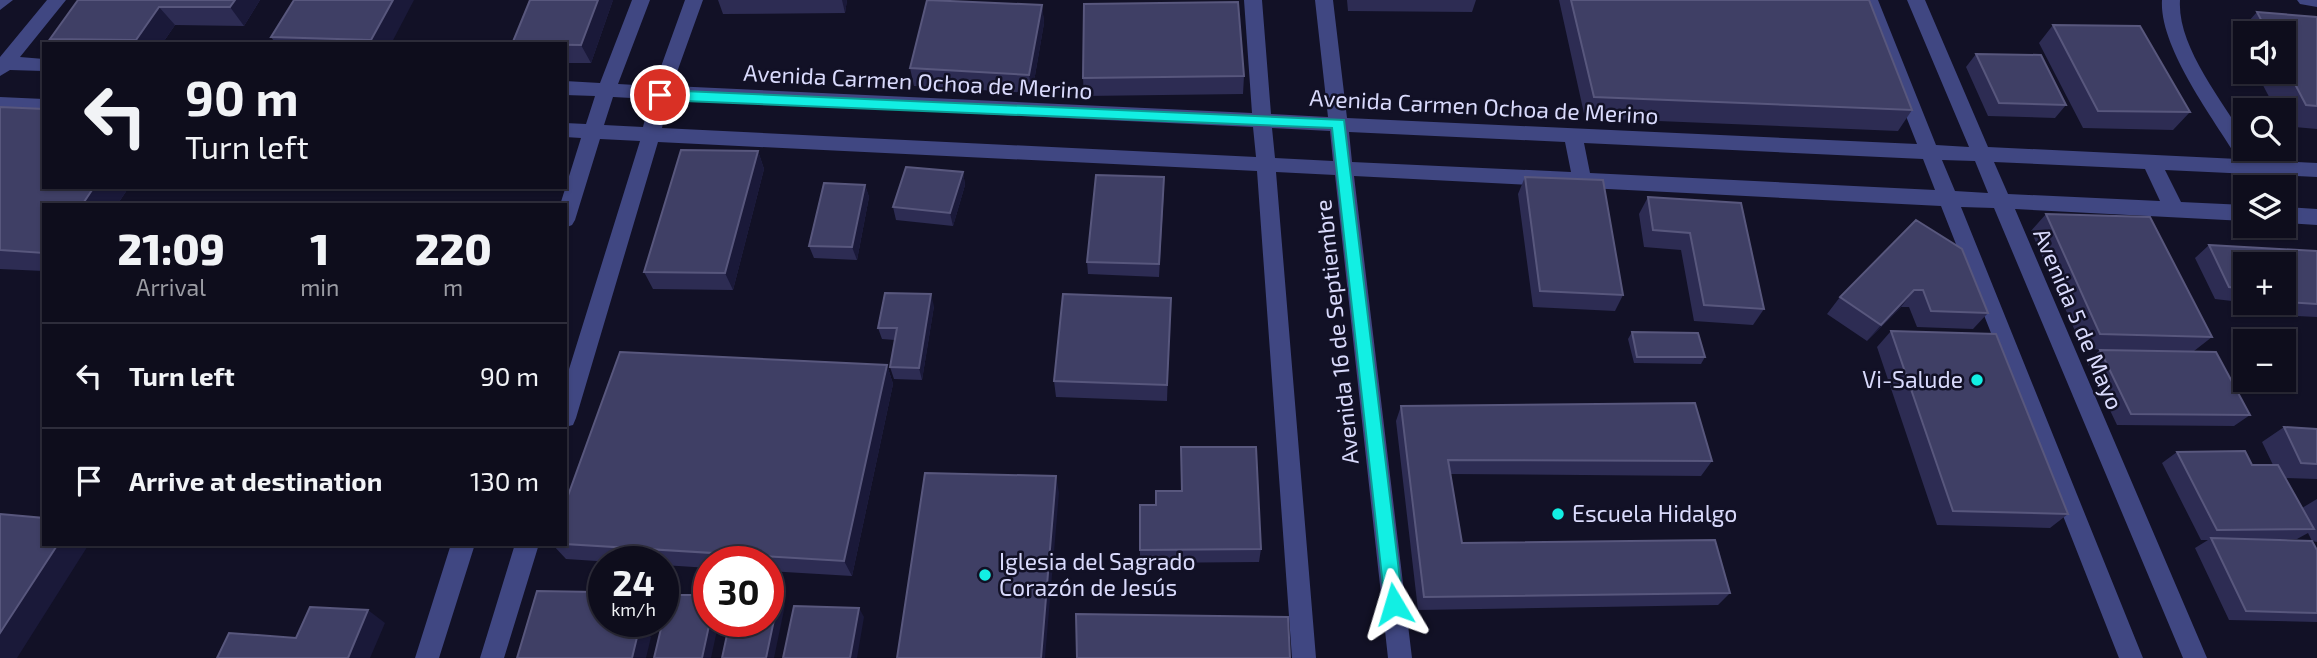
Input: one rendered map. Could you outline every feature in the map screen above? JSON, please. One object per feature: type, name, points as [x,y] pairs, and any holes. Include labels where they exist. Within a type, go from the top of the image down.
[{"type":"street","points":[[0,4],[4,0]]},
{"type":"street","points":[[2,65],[57,0]]},
{"type":"street","points":[[567,214],[606,90],[640,0]]},
{"type":"street","points":[[567,411],[651,135],[660,95],[694,0]]},
{"type":"street","points":[[1253,0],[1304,658]]},
{"type":"street","name":"Avenida 16 de Septiembre","points":[[1324,0],[1400,658]]},
{"type":"street","points":[[1869,0],[2131,658]]},
{"type":"street","name":"Avenida 5 de Mayo","points":[[1916,0],[2194,658]]},
{"type":"street","points":[[2171,0],[2170,16],[2176,39],[2252,167]]},
{"type":"street","points":[[2306,0],[2317,1]]},
{"type":"street","points":[[2,65],[42,65]]},
{"type":"street","name":"Avenida Carmen Ochoa de Merino","points":[[567,88],[660,95],[1262,122],[1339,123],[1981,156],[2317,170]]},
{"type":"street","points":[[0,104],[42,106]]},
{"type":"street","points":[[567,130],[2233,212]]},
{"type":"street","points":[[1573,135],[1581,181]]},
{"type":"street","points":[[2152,163],[2174,209]]},
{"type":"street","points":[[2296,215],[2317,216]]},
{"type":"street","points":[[427,658],[462,546]]},
{"type":"street","points":[[492,658],[526,546]]},
{"type":"building","points":[[78,0],[235,0],[230,7],[159,7],[136,40],[50,39]]},
{"type":"building","points":[[294,0],[393,0],[371,40],[271,37]]},
{"type":"building","points":[[530,0],[598,0],[581,45],[567,45],[567,42],[513,42]]},
{"type":"building","points":[[927,0],[1042,5],[1029,75],[910,68]]},
{"type":"building","points":[[1571,0],[1869,0],[1912,110],[1594,97]]},
{"type":"building","points":[[1238,2],[1244,76],[1083,78],[1084,4]]},
{"type":"building","points":[[2257,12],[2317,17],[2317,106],[2306,105],[2295,84],[2296,21],[2262,21]]},
{"type":"building","points":[[2053,25],[2140,26],[2190,112],[2098,111]]},
{"type":"building","points":[[1976,54],[2041,55],[2066,105],[1999,103]]},
{"type":"building","points":[[0,107],[42,109],[42,189],[93,189],[83,203],[42,203],[42,253],[0,250]]},
{"type":"building","points":[[681,150],[758,151],[725,273],[644,272]]},
{"type":"building","points":[[906,167],[963,172],[950,213],[893,207]]},
{"type":"building","points":[[1096,175],[1164,177],[1159,264],[1087,262]]},
{"type":"building","points":[[1525,177],[1603,180],[1623,295],[1540,291]]},
{"type":"building","points":[[824,183],[865,185],[852,247],[809,246]]},
{"type":"building","points":[[1648,197],[1741,203],[1764,309],[1704,305],[1690,233],[1653,230]]},
{"type":"building","points":[[2046,214],[2150,217],[2212,337],[2100,334]]},
{"type":"building","points":[[1916,220],[1962,249],[1988,313],[1931,311],[1923,290],[1914,290],[1881,325],[1840,297]]},
{"type":"building","points":[[2209,245],[2317,251],[2317,304],[2296,303],[2296,252],[2233,252],[2233,288],[2229,287]]},
{"type":"building","points":[[885,293],[931,294],[919,368],[890,367],[897,328],[878,328]]},
{"type":"building","points":[[1063,294],[1171,298],[1167,385],[1054,381]]},
{"type":"building","points":[[1891,331],[1996,334],[2068,514],[1953,511]]},
{"type":"building","points":[[1632,332],[1698,333],[1705,357],[1637,357]]},
{"type":"building","points":[[2100,350],[2216,352],[2233,384],[2233,392],[2238,392],[2250,415],[2131,414]]},
{"type":"building","points":[[620,352],[887,365],[844,561],[784,557],[784,546],[693,546],[693,552],[679,551],[679,546],[567,544],[567,498]]},
{"type":"building","points":[[1695,403],[1712,461],[1448,460],[1462,543],[1715,540],[1730,593],[1424,597],[1401,406]]},
{"type":"building","points":[[2284,427],[2317,429],[2317,464],[2301,463]]},
{"type":"building","points":[[1181,447],[1256,447],[1261,549],[1140,550],[1140,505],[1156,505],[1156,491],[1182,491]]},
{"type":"building","points":[[2245,451],[2252,465],[2278,465],[2314,529],[2217,530],[2177,452]]},
{"type":"building","name":"Iglesia del Sagrado Corazón de Jesús","points":[[925,473],[1056,476],[1041,658],[897,658]]},
{"type":"building","points":[[0,514],[42,518],[42,546],[57,546],[0,633]]},
{"type":"building","points":[[2211,538],[2312,541],[2317,550],[2317,613],[2246,611]]},
{"type":"building","points":[[537,591],[588,592],[588,637],[637,637],[632,658],[517,658]]},
{"type":"building","points":[[679,595],[693,595],[693,637],[707,637],[702,658],[654,658],[659,637],[679,637]]},
{"type":"building","points":[[794,606],[859,608],[850,658],[783,658]]},
{"type":"building","points":[[310,607],[368,610],[348,658],[217,658],[229,633],[296,638]]},
{"type":"building","points":[[1076,614],[1288,617],[1290,658],[1077,658]]},
{"type":"building","points":[[727,637],[770,637],[766,658],[722,658]]},
{"type":"place","name":"Vi-Salude","points":[[1977,380]]},
{"type":"place","name":"Escuela Hidalgo","points":[[1558,514]]},
{"type":"place","name":"Iglesia del Sagrado Corazón de Jesús","points":[[985,575]]},
{"type":"route","points":[[660,95],[1262,122],[1339,123],[1394,604]]}]
